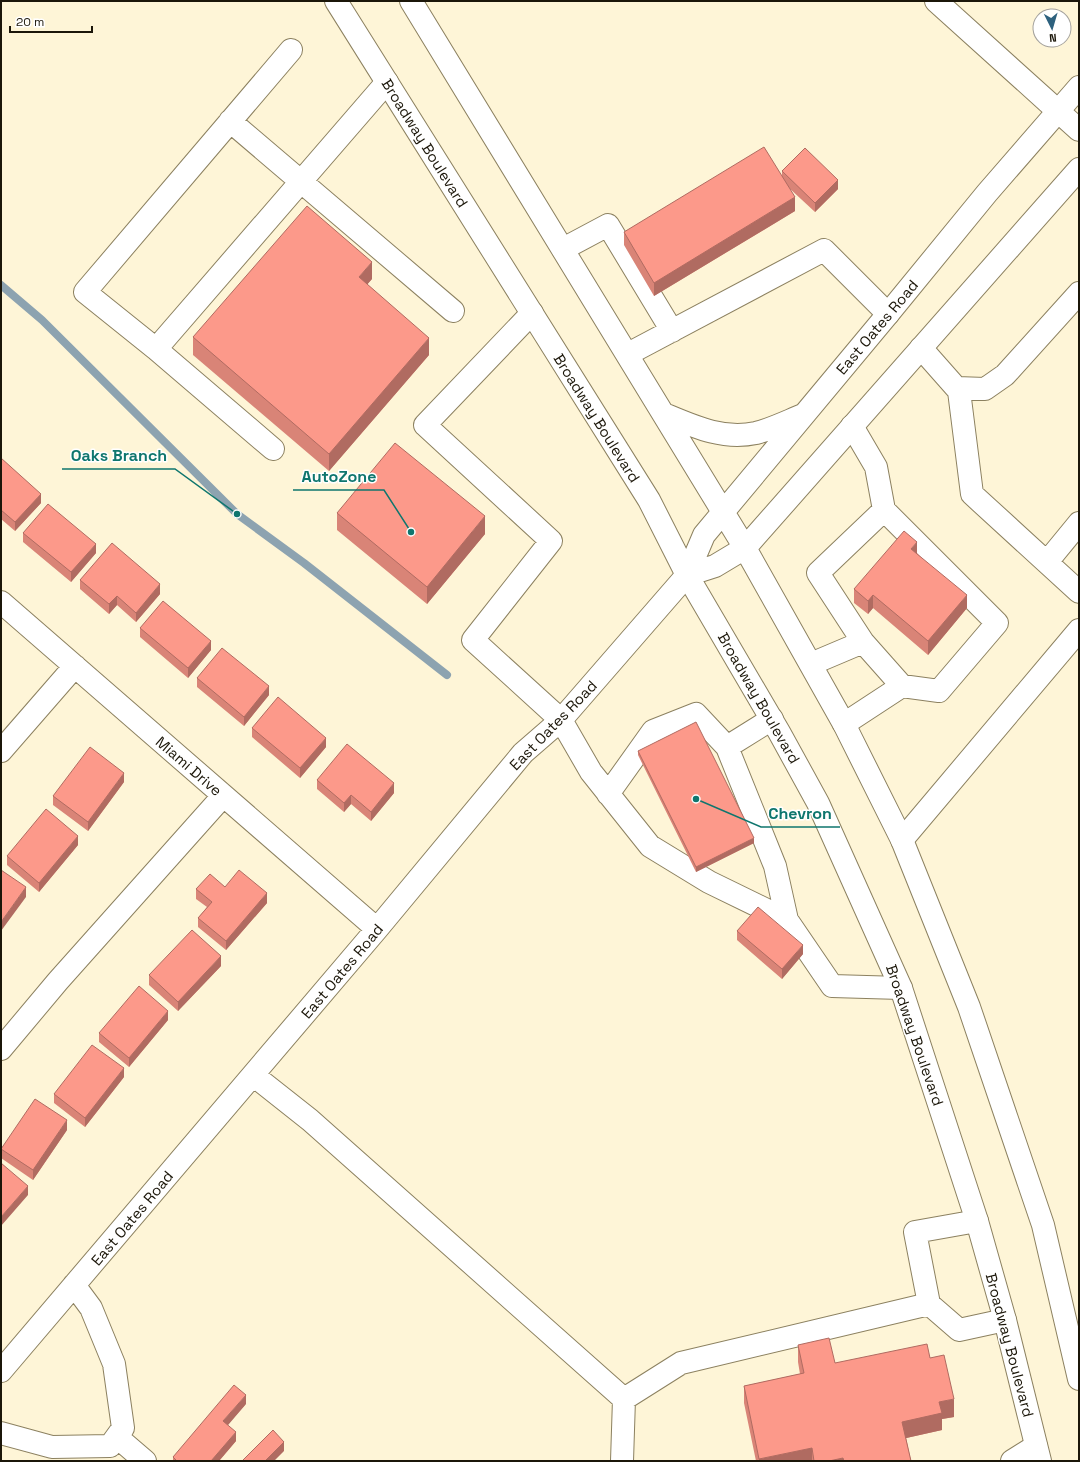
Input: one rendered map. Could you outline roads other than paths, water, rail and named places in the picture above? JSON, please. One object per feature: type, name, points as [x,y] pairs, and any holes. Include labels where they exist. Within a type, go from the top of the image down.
[{"type":"main road","name":"Broadway Boulevard","points":[[336,1],[649,500],[687,575],[772,719],[818,803],[901,988],[977,1221],[1005,1320],[1038,1454]]},
{"type":"main road","points":[[411,1],[628,354],[745,548],[844,724],[902,840],[970,1007],[1043,1225],[1079,1378]]},
{"type":"main road","points":[[936,1],[1079,130]]},
{"type":"main road","points":[[273,449],[156,349],[85,292],[291,50]]},
{"type":"main road","points":[[156,349],[387,82]]},
{"type":"main road","name":"East Oates Road","points":[[1,1372],[377,930],[523,753],[561,720],[687,575],[704,535],[723,511],[806,414],[987,193],[1059,112],[1079,87]]},
{"type":"main road","points":[[230,121],[453,311]]},
{"type":"main road","points":[[687,575],[715,566],[745,548],[1079,170]]},
{"type":"main road","points":[[563,249],[608,224],[672,330]]},
{"type":"main road","points":[[628,354],[824,250],[888,314]]},
{"type":"main road","points":[[957,388],[984,389],[1005,376],[1079,292]]},
{"type":"main road","points":[[532,313],[425,425],[551,540],[472,640],[561,720],[592,772],[650,846],[709,882],[787,920]]},
{"type":"main road","points":[[921,348],[959,391],[972,494],[1079,592]]},
{"type":"main road","points":[[664,414],[711,433],[728,435],[757,433],[806,414]]},
{"type":"main road","points":[[844,724],[902,686],[939,690],[997,623],[884,510],[876,467],[852,426]]},
{"type":"main road","points":[[884,510],[818,572],[863,642],[902,686]]},
{"type":"main road","points":[[1047,562],[1079,523]]},
{"type":"main road","name":"Miami Drive","points":[[1,602],[377,930]]},
{"type":"main road","points":[[902,840],[1079,630]]},
{"type":"main road","points":[[811,664],[863,642]]},
{"type":"main road","points":[[1,751],[75,666]]},
{"type":"main road","points":[[608,794],[653,731],[696,714],[728,747],[775,866],[787,920],[832,986],[901,988]]},
{"type":"main road","points":[[728,747],[772,719]]},
{"type":"main road","points":[[1,1049],[58,981],[223,796]]},
{"type":"main road","points":[[254,1075],[310,1120],[624,1399]]},
{"type":"main road","points":[[977,1221],[915,1232],[929,1304],[959,1330],[1005,1320]]},
{"type":"main road","points":[[1,1433],[52,1447],[110,1446],[123,1428],[114,1364],[91,1308],[74,1285]]},
{"type":"main road","points":[[624,1399],[681,1363],[929,1304]]},
{"type":"main road","points":[[622,1461],[624,1399]]},
{"type":"main road","points":[[117,1437],[145,1461]]},
{"type":"main road","points":[[1012,1461],[1038,1454]]},
{"type":"waterway","points":[[1,285],[42,320],[237,514],[304,563],[447,675]]},
{"type":"place","name":"Oaks Branch","points":[[237,514]]},
{"type":"place","name":"AutoZone","points":[[411,532]]},
{"type":"place","name":"Chevron","points":[[696,799]]}]
